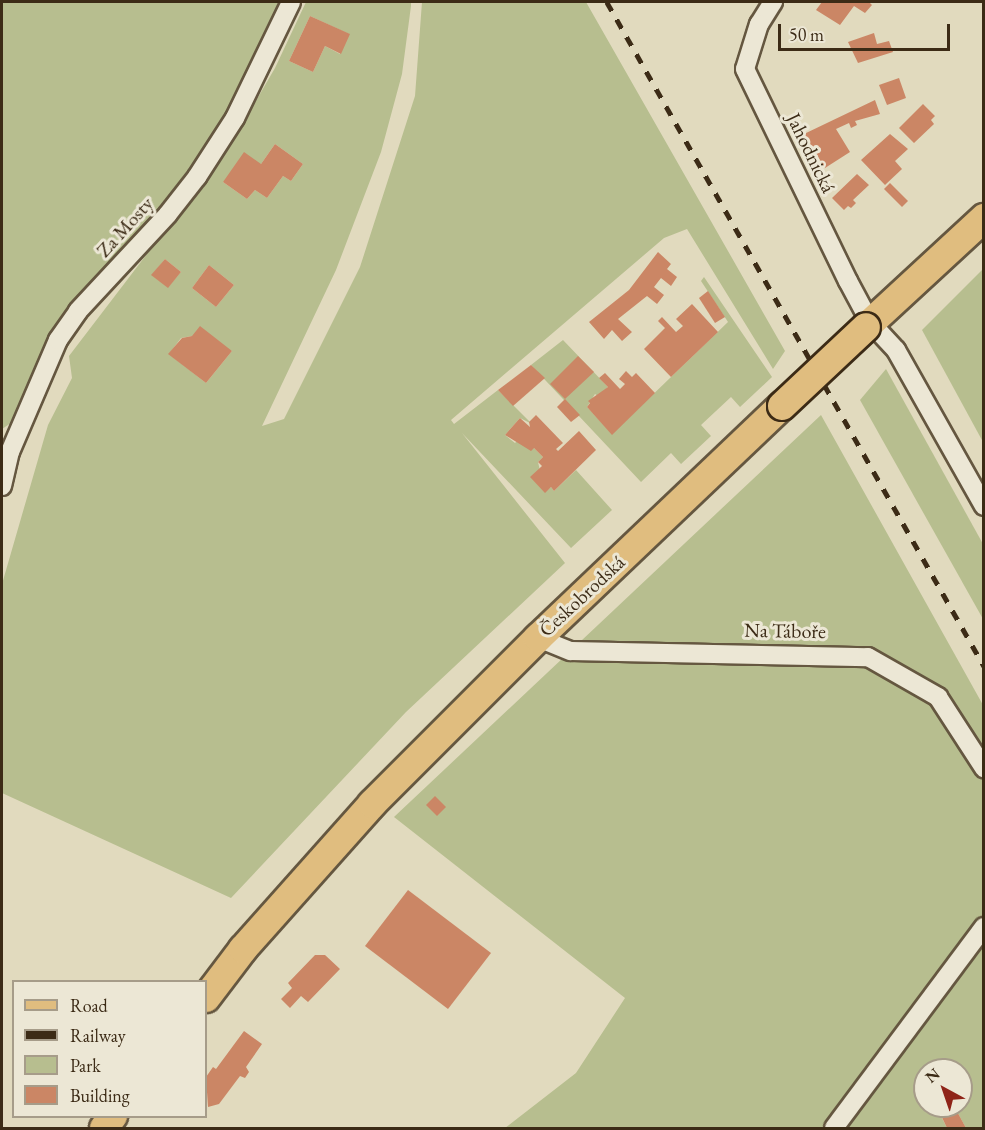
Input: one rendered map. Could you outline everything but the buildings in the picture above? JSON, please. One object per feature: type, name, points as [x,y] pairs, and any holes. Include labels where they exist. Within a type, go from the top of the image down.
[{"type":"main road","name":"Českobrodská","points":[[207,997],[243,949],[372,804],[538,638],[868,324],[984,218]]},
{"type":"street","name":"Za Mosty","points":[[2,486],[10,452],[58,340],[78,311],[168,214],[197,177],[235,118],[291,2]]},
{"type":"street","name":"Jahodnická","points":[[773,2],[759,24],[745,69],[868,324],[896,350],[984,506]]},
{"type":"street","name":"Na Táboře","points":[[538,638],[571,651],[867,657],[938,697],[984,768]]},
{"type":"street","points":[[834,1128],[984,927]]},
{"type":"green space","points":[[2,2],[281,2],[217,136],[180,191],[125,250],[14,421],[2,429]]},
{"type":"green space","points":[[306,2],[411,2],[402,74],[381,152],[336,270],[262,426],[284,419],[360,267],[415,96],[422,2],[586,2],[785,351],[773,369],[687,229],[664,238],[451,420],[454,424],[498,390],[532,424],[520,418],[505,435],[515,443],[518,440],[534,448],[543,457],[538,462],[545,492],[551,487],[554,491],[576,470],[612,510],[571,548],[462,433],[565,563],[406,712],[231,898],[2,793],[2,584],[48,425],[72,378],[69,356],[231,144],[275,68]],"holes":[[[310,16],[349,34],[340,54],[325,46],[313,72],[289,61]],[[275,144],[303,164],[291,181],[283,176],[267,198],[255,190],[247,199],[223,182],[261,164]],[[165,259],[181,272],[168,287],[152,275]],[[209,265],[234,285],[216,307],[192,288]],[[192,336],[232,351],[206,383],[169,354],[181,338]]]},
{"type":"green space","points":[[983,269],[983,442],[922,330]]},
{"type":"green space","points":[[704,277],[772,377],[740,407],[731,397],[701,425],[711,436],[681,464],[671,453],[641,482],[531,365],[563,340],[608,387],[598,396],[595,394],[587,407],[612,434],[728,322],[701,281]]},
{"type":"green space","points":[[886,369],[983,544],[983,619],[860,400]]},
{"type":"green space","points":[[821,415],[983,705],[983,934],[834,1128],[505,1128],[576,1073],[625,998],[394,817]]},
{"type":"green space","points":[[983,947],[983,1128],[966,1128],[961,1118],[973,1118],[973,1058],[913,1058],[913,1118],[942,1118],[947,1128],[847,1128]]},
{"type":"railway","points":[[607,2],[984,666]]}]
